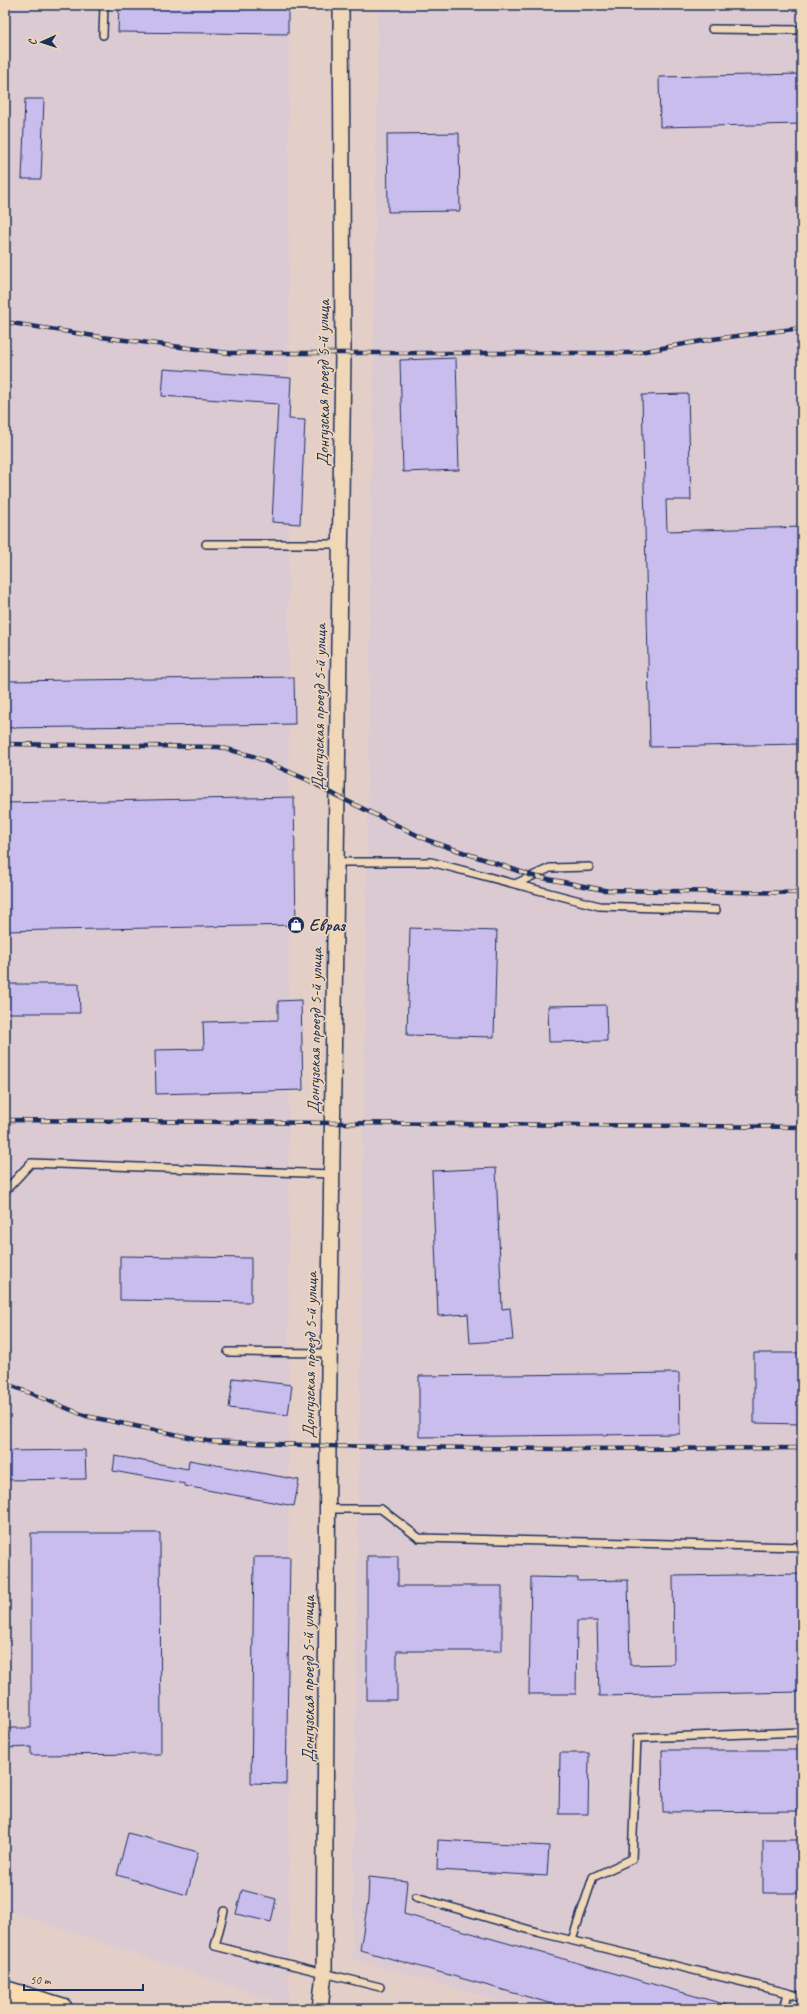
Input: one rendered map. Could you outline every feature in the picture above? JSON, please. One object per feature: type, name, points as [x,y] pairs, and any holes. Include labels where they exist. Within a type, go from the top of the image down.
[{"type":"highway","points":[[5,1992],[61,2009]]},
{"type":"street","name":"Донгузская проезд 5-й улица","points":[[320,2009],[324,1973],[329,1353],[343,352],[341,5]]},
{"type":"lane","points":[[103,35],[104,5]]},
{"type":"lane","points":[[712,29],[802,30]]},
{"type":"lane","points":[[206,544],[340,544]]},
{"type":"lane","points":[[336,862],[432,862],[599,906],[716,910]]},
{"type":"lane","points":[[516,884],[550,868],[589,867]]},
{"type":"lane","points":[[5,1191],[31,1163],[332,1174]]},
{"type":"lane","points":[[228,1352],[329,1353]]},
{"type":"lane","points":[[328,1509],[381,1509],[418,1538],[802,1547]]},
{"type":"lane","points":[[572,1940],[593,1877],[632,1859],[637,1738],[802,1732]]},
{"type":"lane","points":[[416,1897],[572,1940],[802,1997]]},
{"type":"lane","points":[[224,1911],[215,1946],[380,1987]]},
{"type":"lane","points":[[784,2009],[788,1993]]},
{"type":"shaded area","points":[[5,5],[289,5],[289,2006],[5,1910]]},
{"type":"shaded area","points":[[378,5],[802,5],[802,2009],[530,2009],[352,1959]]},
{"type":"building","points":[[119,5],[288,5],[288,34],[118,32]]},
{"type":"building","points":[[802,74],[802,124],[660,127],[659,77]]},
{"type":"building","points":[[25,99],[44,99],[41,179],[22,179]]},
{"type":"building","points":[[459,133],[460,211],[388,212],[387,134]]},
{"type":"building","points":[[456,358],[459,470],[403,472],[400,360]]},
{"type":"building","points":[[164,369],[291,378],[289,419],[305,420],[300,524],[272,522],[278,404],[162,396]]},
{"type":"building","points":[[688,394],[691,500],[666,500],[667,531],[802,527],[802,744],[650,747],[642,395]]},
{"type":"building","points":[[294,677],[295,724],[5,728],[5,681]]},
{"type":"building","points":[[294,797],[296,925],[5,931],[5,803]]},
{"type":"building","points":[[410,928],[497,931],[494,1037],[407,1035]]},
{"type":"building","points":[[5,984],[79,984],[80,1013],[5,1013]]},
{"type":"building","points":[[301,1000],[303,1090],[156,1094],[155,1050],[204,1049],[203,1022],[278,1020],[278,1001]]},
{"type":"building","points":[[606,1005],[607,1041],[549,1042],[548,1006]]},
{"type":"building","points":[[496,1168],[502,1309],[510,1308],[513,1340],[470,1343],[468,1314],[438,1316],[432,1171]]},
{"type":"building","points":[[120,1256],[251,1258],[251,1302],[120,1300]]},
{"type":"building","points":[[754,1353],[802,1353],[802,1424],[754,1423]]},
{"type":"building","points":[[679,1373],[680,1434],[419,1437],[419,1376]]},
{"type":"building","points":[[233,1378],[292,1385],[288,1415],[229,1408]]},
{"type":"building","points":[[85,1450],[86,1479],[5,1480],[5,1451]]},
{"type":"building","points":[[115,1456],[188,1469],[189,1460],[299,1480],[294,1506],[113,1471]]},
{"type":"building","points":[[31,1533],[160,1533],[161,1754],[31,1755],[31,1747],[5,1748],[5,1728],[31,1728]]},
{"type":"building","points":[[367,1556],[398,1556],[398,1586],[502,1586],[502,1651],[397,1651],[397,1700],[367,1700]]},
{"type":"building","points":[[254,1557],[290,1557],[286,1784],[251,1783]]},
{"type":"building","points":[[802,1574],[802,1692],[599,1696],[597,1621],[577,1621],[576,1694],[529,1694],[531,1577],[578,1578],[578,1581],[628,1580],[630,1665],[674,1664],[673,1576]]},
{"type":"building","points":[[662,1750],[802,1750],[802,1811],[663,1812]]},
{"type":"building","points":[[560,1753],[589,1753],[588,1814],[559,1814]]},
{"type":"building","points":[[128,1833],[198,1852],[187,1895],[117,1875]]},
{"type":"building","points":[[438,1840],[549,1846],[547,1876],[437,1870]]},
{"type":"building","points":[[763,1840],[802,1840],[802,1893],[763,1893]]},
{"type":"building","points":[[369,1877],[407,1881],[404,1914],[727,2005],[726,2009],[571,2009],[360,1950],[368,1901]]},
{"type":"building","points":[[242,1890],[276,1899],[271,1922],[236,1914]]},
{"type":"railway","points":[[5,322],[101,337],[229,353],[634,353],[713,339],[802,328]]},
{"type":"railway","points":[[5,744],[219,747],[253,756],[310,781],[337,796],[427,840],[533,876],[604,890],[802,893]]},
{"type":"railway","points":[[5,1120],[802,1127]]},
{"type":"railway","points":[[5,1383],[86,1416],[208,1441],[328,1446],[556,1449],[802,1448]]},
{"type":"place","name":"Евраз","points":[[296,925]]}]
